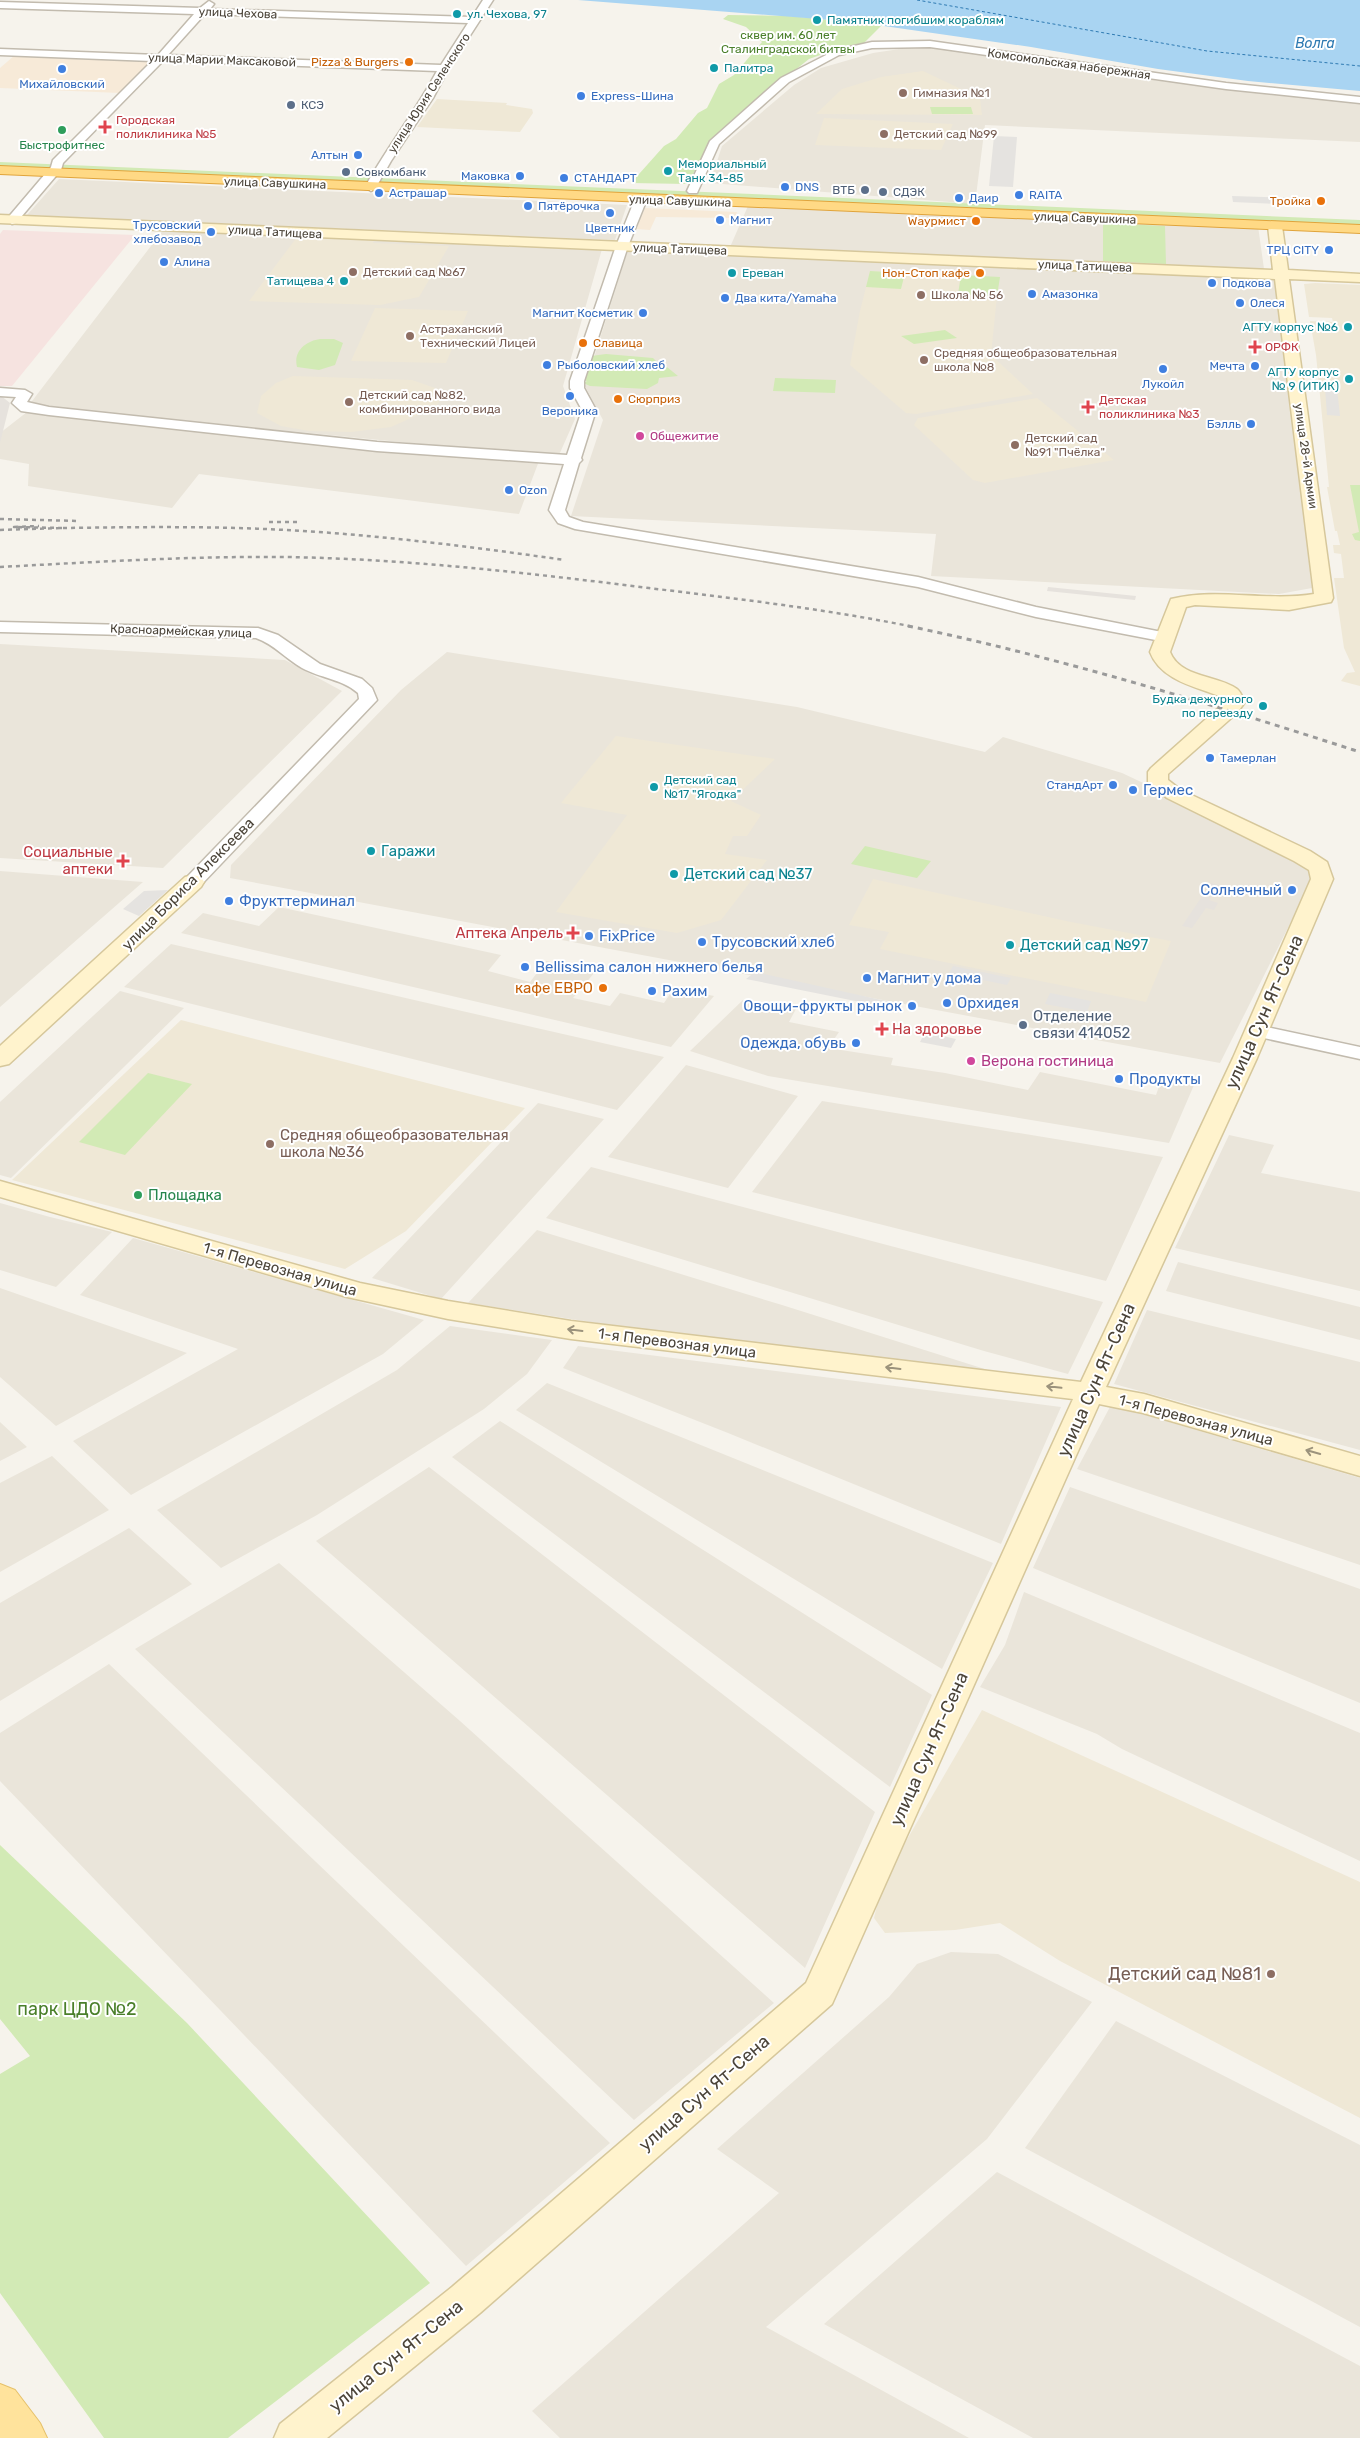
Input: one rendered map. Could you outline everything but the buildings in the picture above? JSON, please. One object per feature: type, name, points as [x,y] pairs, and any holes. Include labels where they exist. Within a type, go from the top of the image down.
[{"type":"highway","name":"улица Савушкина","points":[[0,162],[55,169]]},
{"type":"highway","name":"улица Савушкина","points":[[0,170],[55,169],[373,182],[693,191],[1360,220]]},
{"type":"highway","name":"улица Савушкина","points":[[373,182],[641,199],[1360,229]]},
{"type":"main road","name":"улица Татищева","points":[[6,219],[1360,278]]},
{"type":"main road","name":"улица 28-й Армии","points":[[1166,637],[1178,603],[1195,600],[1289,604],[1324,598],[1275,226]]},
{"type":"main road","name":"улица Сун Ят-Сена","points":[[295,2438],[466,2300],[819,1993],[1090,1393],[1257,1031],[1322,879],[1319,867],[1302,856],[1174,794],[1158,782],[1158,772],[1230,709],[1235,702],[1230,693],[1166,665],[1160,658],[1160,652],[1166,637]]},
{"type":"main road","name":"улица Бориса Алексеева","points":[[0,1059],[193,882]]},
{"type":"main road","name":"1-я Перевозная улица","points":[[0,1189],[357,1291],[448,1310],[571,1330],[1090,1393],[1144,1404],[1360,1466]]},
{"type":"main road","points":[[0,2404],[25,2438]]},
{"type":"street","points":[[6,219],[55,169],[57,162],[161,57],[213,0]]},
{"type":"street","name":"улица Юрия Селенского","points":[[373,182],[428,98],[444,68],[488,0]]},
{"type":"street","name":"улица Чехова","points":[[0,5],[476,20]]},
{"type":"street","name":"Комсомольская набережная","points":[[693,191],[714,143],[785,80],[819,60],[872,45],[914,44],[1226,86],[1360,100]]},
{"type":"street","name":"улица Марии Максаковой","points":[[0,52],[444,68]]},
{"type":"street","points":[[641,199],[622,246],[577,381],[577,388],[589,410],[575,460],[557,510],[563,520],[580,526],[814,563],[918,582],[1036,612],[1166,637]]},
{"type":"street","points":[[0,392],[25,394],[19,403],[26,408],[50,412],[412,449],[491,456],[575,460]]},
{"type":"street","name":"Красноармейская улица","points":[[0,627],[258,633],[279,642],[309,665],[358,684],[368,694],[368,700]]},
{"type":"street","name":"улица Бориса Алексеева","points":[[193,882],[368,700]]},
{"type":"street","points":[[1257,1031],[1360,1053]]},
{"type":"shaded area","points":[[913,47],[947,48],[1152,80],[1360,102],[1360,142],[985,125],[975,204],[710,183],[722,146],[794,85],[821,68],[873,53]]},
{"type":"shaded area","points":[[15,55],[144,60],[152,62],[120,93],[0,88],[0,68]]},
{"type":"shaded area","name":"Гимназия №1","points":[[923,71],[980,98],[982,115],[816,114],[842,89],[881,77]]},
{"type":"shaded area","points":[[437,99],[507,103],[506,105],[532,109],[533,113],[520,132],[417,127]]},
{"type":"shaded area","name":"Детский сад №99","points":[[824,118],[953,124],[941,150],[815,145]]},
{"type":"shaded area","points":[[994,136],[1017,137],[1013,187],[989,186]]},
{"type":"shaded area","points":[[59,179],[627,205],[615,240],[27,215]]},
{"type":"shaded area","points":[[1232,196],[1303,198],[1304,205],[1233,202]]},
{"type":"shaded area","points":[[748,206],[1258,226],[1265,276],[1277,281],[1312,588],[1279,594],[931,576],[936,534],[571,516],[603,420],[585,386],[628,250],[727,254]]},
{"type":"shaded area","points":[[645,208],[737,212],[735,218],[656,217],[650,230],[636,229]]},
{"type":"shaded area","points":[[164,229],[602,249],[563,386],[575,419],[559,455],[430,445],[29,405]]},
{"type":"shaded area","points":[[3,230],[135,235],[12,386],[0,386],[0,234]]},
{"type":"shaded area","name":"Детский сад №67","points":[[297,237],[374,240],[373,243],[449,246],[419,297],[380,305],[249,301]]},
{"type":"shaded area","name":"Средняя общеобразовательная школа №8","points":[[870,271],[961,275],[958,294],[997,296],[991,355],[1033,394],[916,414],[906,413],[850,365]]},
{"type":"shaded area","points":[[1304,284],[1360,285],[1360,686],[1341,681],[1347,673],[1355,672],[1344,648],[1334,578],[1344,578],[1341,554],[1334,553],[1333,545],[1340,545],[1337,531],[1335,531],[1327,487],[1329,487],[1316,355],[1310,321],[1333,322],[1332,318],[1309,317]]},
{"type":"shaded area","name":"Астраханский Технический Лицей","points":[[375,308],[468,311],[446,363],[351,361]]},
{"type":"shaded area","name":"Детский сад №82, комбинированного вида","points":[[293,376],[412,380],[435,388],[442,397],[436,407],[391,427],[351,432],[309,431],[281,426],[257,413],[261,396],[276,383]]},
{"type":"shaded area","points":[[1325,388],[1337,388],[1340,416],[1327,415]]},
{"type":"shaded area","points":[[0,395],[10,403],[0,443]]},
{"type":"shaded area","name":"Детский сад №91 \"Пчёлка\"","points":[[1037,398],[1114,460],[985,483],[973,480],[914,425],[918,418]]},
{"type":"shaded area","points":[[27,412],[492,459],[539,461],[519,514],[199,474],[172,508],[28,486],[29,464],[0,459],[0,433]]},
{"type":"shaded area","points":[[1048,587],[1136,596],[1135,600],[1047,591]]},
{"type":"shaded area","points":[[0,644],[285,660],[342,691],[163,868],[0,858]]},
{"type":"shaded area","points":[[447,652],[797,707],[985,752],[1003,737],[1122,773],[1303,858],[1314,876],[1220,1063],[230,878],[231,865],[401,690]]},
{"type":"shaded area","points":[[616,736],[775,759],[731,801],[761,815],[747,836],[733,836],[725,854],[767,860],[721,920],[677,933],[556,912],[627,815],[561,803]]},
{"type":"shaded area","points":[[0,871],[143,882],[0,1007]]},
{"type":"shaded area","points":[[873,879],[1071,922],[1171,941],[1146,1002],[880,949],[889,932],[849,925]]},
{"type":"shaded area","points":[[1211,883],[1219,885],[1209,900],[1218,903],[1214,910],[1206,908],[1192,928],[1182,926]]},
{"type":"shaded area","points":[[168,890],[139,916],[123,909],[144,891]]},
{"type":"shaded area","points":[[279,907],[501,955],[488,971],[530,982],[546,961],[595,972],[573,998],[610,1006],[620,993],[664,1003],[674,988],[714,996],[671,1047],[181,933],[203,913],[259,926]]},
{"type":"shaded area","points":[[171,944],[664,1057],[617,1110],[124,987]]},
{"type":"shaded area","points":[[953,966],[1011,978],[1007,985],[949,973]]},
{"type":"shaded area","points":[[755,972],[895,1003],[895,1009],[746,979]]},
{"type":"shaded area","points":[[120,991],[184,1008],[11,1178],[0,1175],[0,1102]]},
{"type":"shaded area","points":[[1050,993],[1091,1001],[1087,1012],[1045,1004]]},
{"type":"shaded area","points":[[743,1000],[796,1009],[789,1022],[839,1032],[828,1048],[893,1058],[891,1065],[945,1073],[1028,1090],[1040,1072],[1156,1095],[1162,1078],[1194,1085],[1169,1143],[768,1076],[690,1051]]},
{"type":"shaded area","name":"Средняя общеобразовательная школа №36","points":[[181,1020],[525,1108],[406,1231],[345,1269],[12,1180]]},
{"type":"shaded area","points":[[925,1032],[956,1039],[951,1048],[920,1042]]},
{"type":"shaded area","points":[[686,1065],[798,1096],[728,1188],[608,1157]]},
{"type":"shaded area","points":[[822,1101],[1163,1157],[1106,1281],[752,1192]]},
{"type":"shaded area","points":[[538,1103],[604,1119],[441,1299],[372,1278]]},
{"type":"shaded area","points":[[1229,1135],[1274,1145],[1261,1173],[1360,1192],[1360,1291],[1175,1248]]},
{"type":"shaded area","points":[[591,1167],[1103,1302],[1068,1374],[984,1351],[546,1218]]},
{"type":"shaded area","points":[[0,1203],[112,1232],[56,1287],[0,1270]]},
{"type":"shaded area","points":[[537,1230],[991,1371],[623,1327],[468,1303]]},
{"type":"shaded area","points":[[133,1238],[424,1320],[383,1354],[131,1495],[73,1441],[238,1349],[80,1295]]},
{"type":"shaded area","points":[[1178,1262],[1360,1307],[1360,1340],[1166,1291]]},
{"type":"shaded area","points":[[0,1288],[187,1353],[56,1426],[0,1377]]},
{"type":"shaded area","points":[[1147,1310],[1360,1362],[1360,1450],[1114,1384]]},
{"type":"shaded area","points":[[450,1326],[552,1340],[527,1374],[484,1409],[317,1515],[221,1568],[157,1510],[397,1370]]},
{"type":"shaded area","points":[[578,1346],[1061,1407],[1001,1544],[563,1368]]},
{"type":"shaded area","points":[[547,1383],[993,1563],[942,1669],[516,1410]]},
{"type":"shaded area","points":[[1111,1405],[1360,1478],[1360,1565],[1077,1469]]},
{"type":"shaded area","points":[[500,1421],[932,1695],[890,1787],[452,1457]]},
{"type":"shaded area","points":[[0,1422],[27,1447],[0,1461]]},
{"type":"shaded area","points":[[52,1456],[109,1510],[0,1572],[0,1483]]},
{"type":"shaded area","points":[[429,1467],[875,1812],[805,1968],[316,1541]]},
{"type":"shaded area","points":[[1070,1487],[1360,1589],[1360,1703],[1033,1568]]},
{"type":"shaded area","points":[[129,1528],[192,1584],[0,1701],[0,1603]]},
{"type":"shaded area","points":[[279,1563],[460,1721],[774,2003],[634,2120],[135,1649]]},
{"type":"shaded area","points":[[1024,1592],[1360,1733],[1360,1861],[1122,1749],[1097,1734],[980,1687],[1005,1645]]},
{"type":"shaded area","points":[[109,1664],[610,2143],[466,2266],[0,1781],[0,1733]]},
{"type":"shaded area","points":[[982,1710],[1360,1882],[1360,2118],[1060,1961],[1000,1923],[955,1930],[885,1933],[874,1918],[883,1881]]},
{"type":"shaded area","points":[[951,1952],[998,1954],[1092,2002],[987,2139],[766,2327],[969,2438],[560,2438],[532,2411],[779,2193],[717,2149],[889,1997],[917,1964]]},
{"type":"shaded area","points":[[1116,2021],[1360,2145],[1360,2327],[1025,2148]]},
{"type":"shaded area","points":[[997,2172],[1360,2366],[1360,2438],[1033,2438],[824,2324]]},
{"type":"green space","name":"сквер им. 60 лет Сталинградской битвы","points":[[728,15],[790,16],[882,25],[864,43],[846,46],[809,59],[784,79],[703,157],[687,184],[631,183],[664,146],[676,139],[698,113],[707,108],[719,84],[734,75],[762,42],[746,27],[723,19]]},
{"type":"green space","points":[[930,107],[971,107],[973,114],[932,114]]},
{"type":"green space","points":[[0,162],[1360,220],[1360,227],[0,170]]},
{"type":"green space","points":[[1103,223],[1165,226],[1166,264],[1103,261]]},
{"type":"green space","points":[[870,271],[905,273],[901,289],[866,287]]},
{"type":"green space","points":[[961,275],[1000,277],[997,296],[958,294]]},
{"type":"green space","points":[[945,330],[957,338],[914,344],[901,336]]},
{"type":"green space","points":[[320,339],[334,339],[343,343],[335,365],[319,370],[297,367],[297,356],[302,348],[310,342]]},
{"type":"green space","points":[[606,354],[653,358],[657,362],[650,364],[662,363],[678,376],[659,378],[658,383],[647,389],[590,386],[583,383],[587,381],[581,380],[591,356]]},
{"type":"green space","points":[[775,378],[836,380],[835,393],[773,391]]},
{"type":"green space","points":[[1350,485],[1360,485],[1360,541],[1355,540],[1352,534],[1359,532]]},
{"type":"green space","points":[[865,846],[931,861],[917,878],[851,864]]},
{"type":"green space","points":[[148,1073],[192,1084],[125,1155],[79,1142]]},
{"type":"green space","name":"парк ЦДО №2","points":[[0,1845],[187,2023],[430,2283],[228,2438],[104,2438],[0,2293],[0,2074],[30,2056],[0,2019]]},
{"type":"water","name":"Волга","points":[[578,0],[1360,0],[1360,91],[1248,81],[1158,69],[1031,47],[856,22]]},
{"type":"ferry route","points":[[917,0],[1207,51],[1360,66]]},
{"type":"railway","points":[[0,519],[80,521]]},
{"type":"railway","points":[[269,522],[297,522]]},
{"type":"railway","points":[[39,526],[14,527],[63,528]]},
{"type":"railway","points":[[63,528],[203,527],[321,532],[426,542],[565,560]]},
{"type":"railway","points":[[0,530],[63,528]]},
{"type":"railway","points":[[0,567],[215,557],[332,558],[423,564],[604,582],[815,610],[914,627]]},
{"type":"railway","points":[[908,626],[1079,667],[1360,752]]},
{"type":"place","name":"ул. Чехова, 97","points":[[457,14]]},
{"type":"place","name":"Памятник погибшим кораблям","points":[[817,20]]},
{"type":"place","name":"Pizza & Burgers","points":[[409,62]]},
{"type":"place","name":"Палитра","points":[[714,68]]},
{"type":"place","name":"Михайловский","points":[[62,69]]},
{"type":"place","name":"Гимназия №1","points":[[903,93]]},
{"type":"place","name":"Express-Шина","points":[[581,96]]},
{"type":"place","name":"КСЭ","points":[[291,105]]},
{"type":"place","name":"Городская поликлиника №5","points":[[105,127]]},
{"type":"place","name":"Быстрофитнес","points":[[62,130]]},
{"type":"place","name":"Детский сад №99","points":[[884,134]]},
{"type":"place","name":"Алтын","points":[[358,155]]},
{"type":"place","name":"Мемориальный Танк 34-85","points":[[668,171]]},
{"type":"place","name":"Совкомбанк","points":[[346,172]]},
{"type":"place","name":"Маковка","points":[[520,176]]},
{"type":"place","name":"СТАНДАРТ","points":[[564,178]]},
{"type":"place","name":"DNS","points":[[785,187]]},
{"type":"place","name":"ВТБ","points":[[865,190]]},
{"type":"place","name":"СДЭК","points":[[883,192]]},
{"type":"place","name":"Астрашар","points":[[379,193]]},
{"type":"place","name":"RAITA","points":[[1019,195]]},
{"type":"place","name":"Даир","points":[[959,198]]},
{"type":"place","name":"Тройка","points":[[1321,201]]},
{"type":"place","name":"Пятёрочка","points":[[528,206]]},
{"type":"place","name":"Цветник","points":[[610,213]]},
{"type":"place","name":"Магнит","points":[[720,220]]},
{"type":"place","name":"Wаурмист","points":[[976,221]]},
{"type":"place","name":"Трусовский хлебозавод","points":[[211,232]]},
{"type":"place","name":"ТРЦ CITY","points":[[1329,250]]},
{"type":"place","name":"Алина","points":[[164,262]]},
{"type":"place","name":"Детский сад №67","points":[[353,272]]},
{"type":"place","name":"Ереван","points":[[732,273]]},
{"type":"place","name":"Нон-Стоп кафе","points":[[980,273]]},
{"type":"place","name":"Татищева 4","points":[[344,281]]},
{"type":"place","name":"Подкова","points":[[1212,283]]},
{"type":"place","name":"Амазонка","points":[[1032,294]]},
{"type":"place","name":"Школа № 56","points":[[921,295]]},
{"type":"place","name":"Два кита/Yamaha","points":[[725,298]]},
{"type":"place","name":"Олеся","points":[[1240,303]]},
{"type":"place","name":"Магнит Косметик","points":[[643,313]]},
{"type":"place","name":"АГТУ корпус №6","points":[[1348,327]]},
{"type":"place","name":"Астраханский Технический Лицей","points":[[410,336]]},
{"type":"place","name":"Славица","points":[[583,343]]},
{"type":"place","name":"ОРФК","points":[[1255,347]]},
{"type":"place","name":"Средняя общеобразовательная школа №8","points":[[924,360]]},
{"type":"place","name":"Рыболовский хлеб","points":[[547,365]]},
{"type":"place","name":"Мечта","points":[[1255,366]]},
{"type":"place","name":"Лукойл","points":[[1163,369]]},
{"type":"place","name":"АГТУ корпус № 9 (ИТИК)","points":[[1349,379]]},
{"type":"place","name":"Вероника","points":[[570,396]]},
{"type":"place","name":"Сюрприз","points":[[618,399]]},
{"type":"place","name":"Детский сад №82, комбинированного вида","points":[[349,402]]},
{"type":"place","name":"Детская поликлиника №3","points":[[1088,407]]},
{"type":"place","name":"Бэлль","points":[[1251,424]]},
{"type":"place","name":"Общежитие","points":[[640,436]]},
{"type":"place","name":"Детский сад №91 \"Пчёлка\"","points":[[1015,445]]},
{"type":"place","name":"Ozon","points":[[509,490]]},
{"type":"place","name":"Будка дежурного по переезду","points":[[1263,706]]},
{"type":"place","name":"Тамерлан","points":[[1210,758]]},
{"type":"place","name":"СтандАрт","points":[[1113,785]]},
{"type":"place","name":"Детский сад №17 \"Ягодка\"","points":[[654,787]]},
{"type":"place","name":"Гермес","points":[[1133,790]]},
{"type":"place","name":"Гаражи","points":[[371,851]]},
{"type":"place","name":"Социальные аптеки","points":[[123,861]]},
{"type":"place","name":"Детский сад №37","points":[[674,874]]},
{"type":"place","name":"Солнечный","points":[[1292,890]]},
{"type":"place","name":"Фрукттерминал","points":[[229,901]]},
{"type":"place","name":"Аптека Апрель","points":[[573,933]]},
{"type":"place","name":"FixPrice","points":[[589,936]]},
{"type":"place","name":"Трусовский хлеб","points":[[702,942]]},
{"type":"place","name":"Детский сад №97","points":[[1010,945]]},
{"type":"place","name":"Bellissima салон нижнего белья","points":[[525,967]]},
{"type":"place","name":"Магнит у дома","points":[[867,978]]},
{"type":"place","name":"кафе ЕВРО","points":[[603,988]]},
{"type":"place","name":"Рахим","points":[[652,991]]},
{"type":"place","name":"Орхидея","points":[[947,1003]]},
{"type":"place","name":"Овощи-фрукты рынок","points":[[912,1006]]},
{"type":"place","name":"Отделение связи 414052","points":[[1023,1025]]},
{"type":"place","name":"На здоровье","points":[[882,1029]]},
{"type":"place","name":"Одежда, обувь","points":[[856,1043]]},
{"type":"place","name":"Верона гостиница","points":[[971,1061]]},
{"type":"place","name":"Продукты","points":[[1119,1079]]},
{"type":"place","name":"Средняя общеобразовательная школа №36","points":[[270,1144]]},
{"type":"place","name":"Площадка","points":[[138,1195]]},
{"type":"place","name":"Детский сад №81","points":[[1271,1974]]}]
